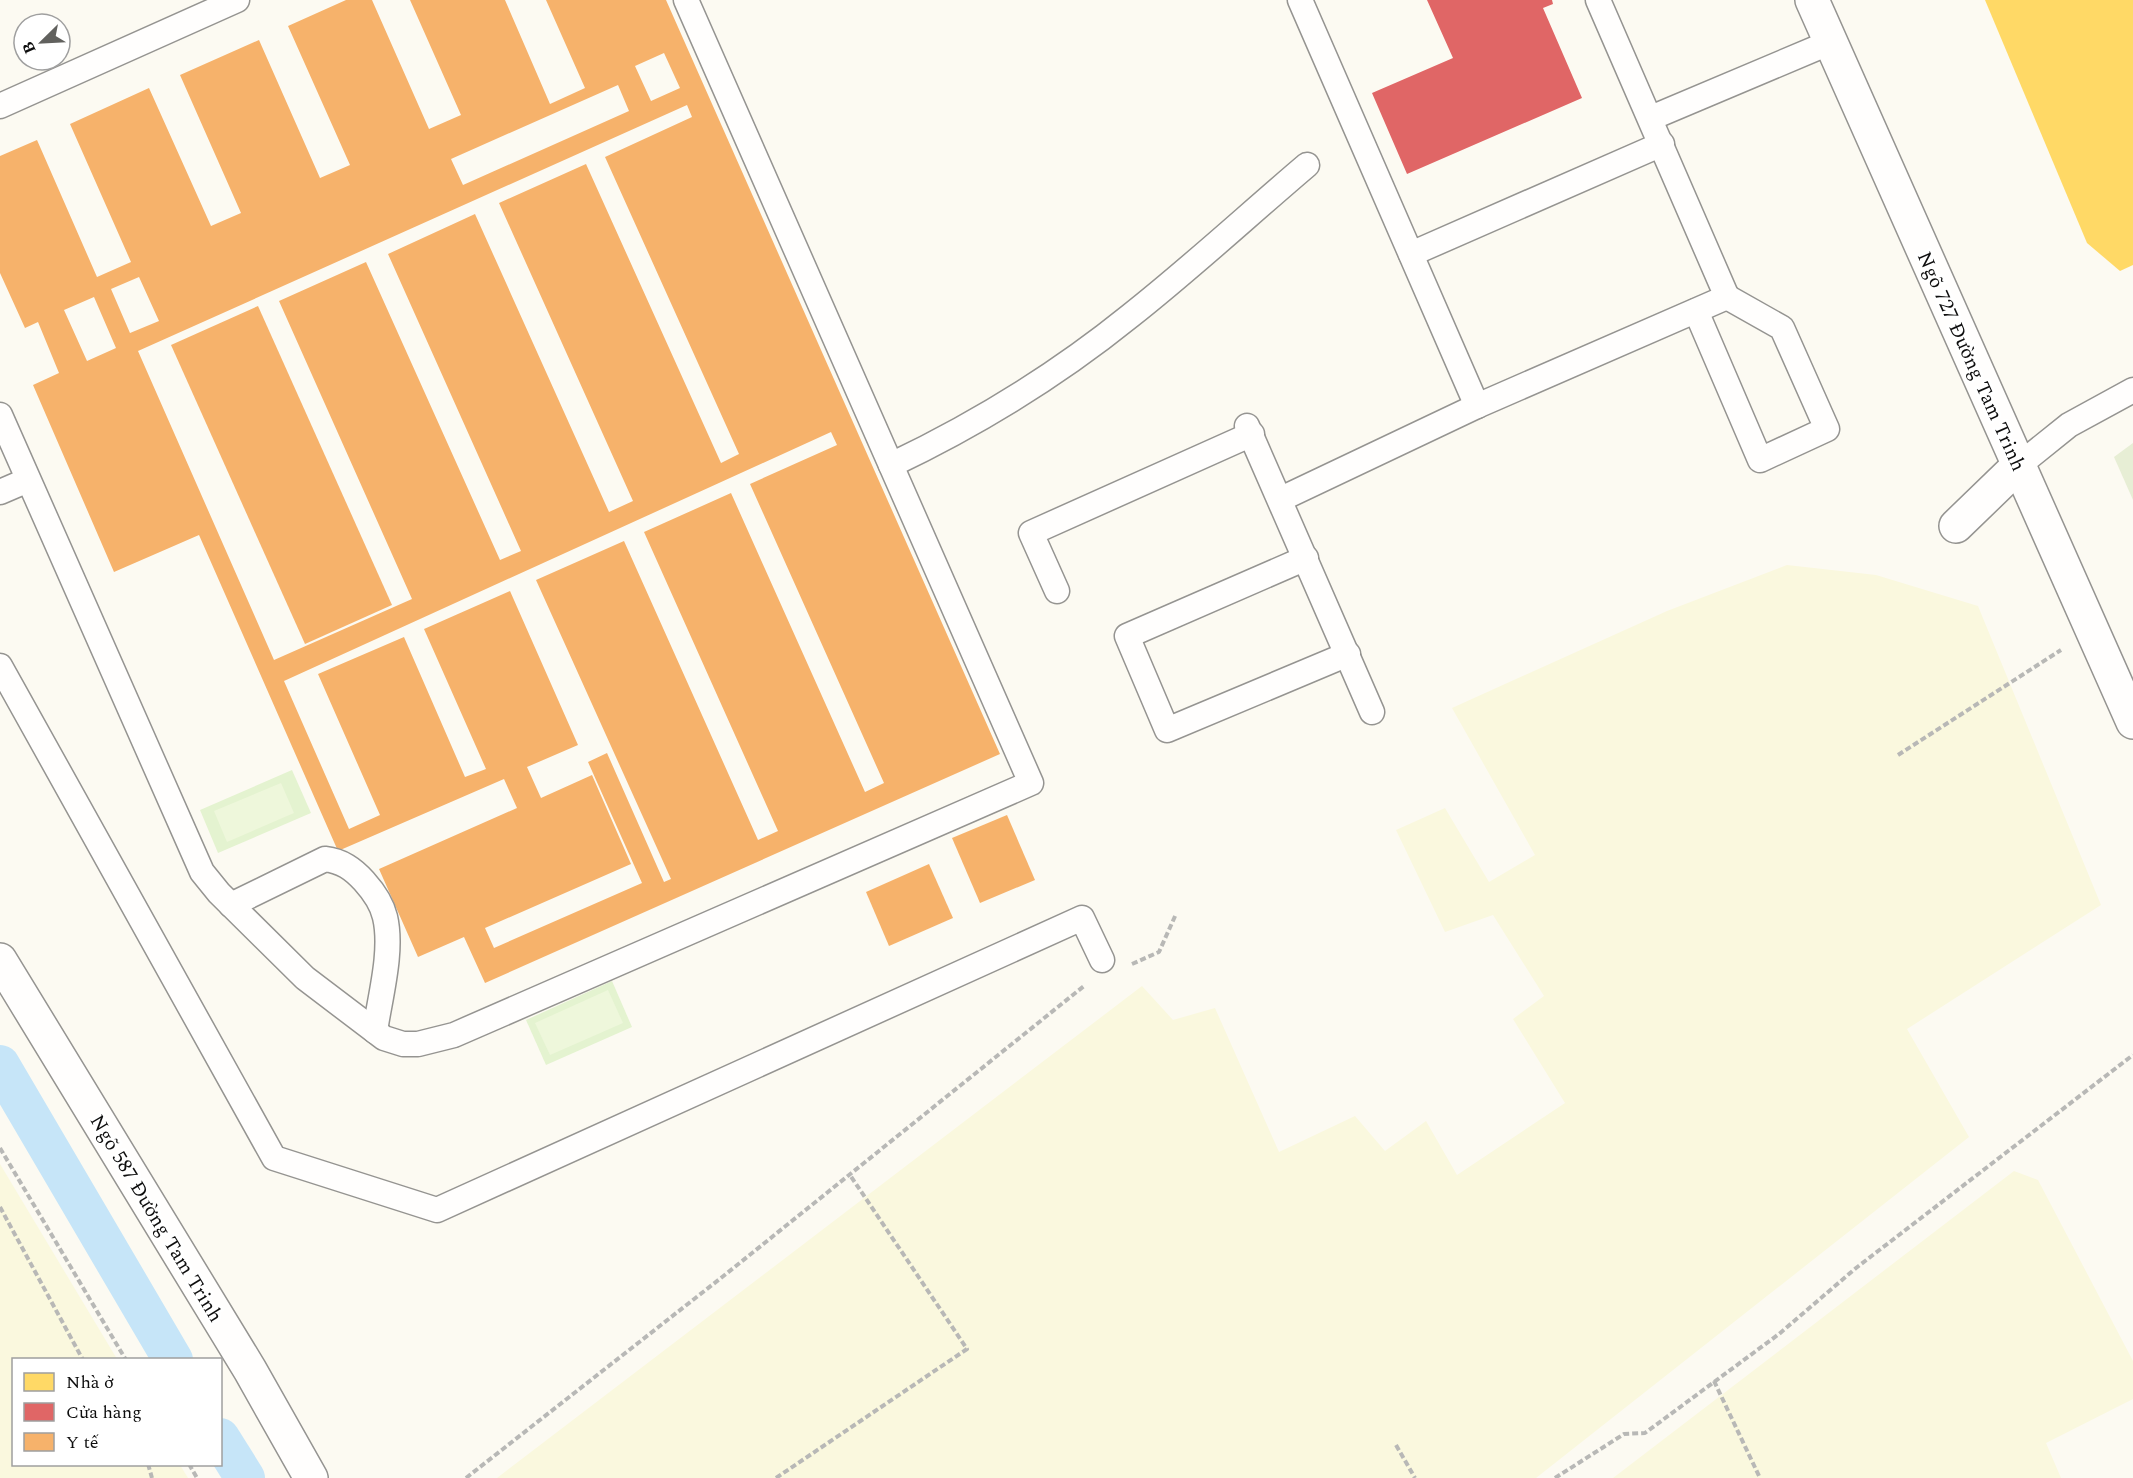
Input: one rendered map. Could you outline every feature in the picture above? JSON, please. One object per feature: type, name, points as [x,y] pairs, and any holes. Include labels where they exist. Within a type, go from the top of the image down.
[{"type":"street","name":"Ngõ 727 Đường Tam Trinh","points":[[1812,0],[2133,722]]},
{"type":"street","points":[[1956,526],[2018,466]]},
{"type":"street","name":"Ngõ 587 Đường Tam Trinh","points":[[0,960],[250,1370],[311,1478]]},
{"type":"lane","points":[[0,106],[237,0]]},
{"type":"lane","points":[[0,415],[202,872],[231,905],[305,978],[384,1038],[403,1044],[418,1044],[454,1035],[1031,783],[686,0]]},
{"type":"lane","points":[[1300,0],[1477,406]]},
{"type":"lane","points":[[1598,0],[1727,297],[1782,328],[1827,429],[1760,459],[1696,311]]},
{"type":"lane","points":[[1651,118],[1831,42]]},
{"type":"lane","points":[[1411,254],[1662,144]]},
{"type":"lane","points":[[891,465],[941,441],[988,414],[1056,370],[1130,317],[1307,165]]},
{"type":"lane","points":[[1281,499],[1477,406],[1727,297]]},
{"type":"lane","points":[[2018,466],[2070,425],[2133,390]]},
{"type":"lane","points":[[1057,591],[1031,533],[1249,430],[1372,712]]},
{"type":"lane","points":[[0,492],[28,480]]},
{"type":"lane","points":[[1306,558],[1127,636],[1167,730],[1347,654]]},
{"type":"lane","points":[[0,666],[274,1158],[437,1210],[1082,918],[1102,960]]},
{"type":"lane","points":[[231,905],[325,859],[338,860],[357,873],[373,891],[385,915],[388,937],[375,1031]]},
{"type":"path","points":[[1898,755],[2092,630]]},
{"type":"path","points":[[1128,966],[1159,952],[1176,914]]},
{"type":"path","points":[[465,1478],[850,1175],[1086,984]]},
{"type":"path","points":[[1555,1478],[1624,1434],[1645,1433],[1779,1334],[1856,1268],[2133,1055]]},
{"type":"path","points":[[0,1148],[125,1358]]},
{"type":"path","points":[[776,1478],[968,1349],[850,1175]]},
{"type":"path","points":[[0,1207],[82,1358]]},
{"type":"path","points":[[1714,1382],[1761,1478]]},
{"type":"path","points":[[1395,1445],[1415,1478]]},
{"type":"shaded area","points":[[1787,565],[1876,575],[1978,606],[2101,905],[1907,1029],[1969,1137],[1536,1478],[497,1478],[1142,986],[1173,1020],[1215,1008],[1279,1152],[1355,1116],[1385,1151],[1426,1121],[1457,1175],[1565,1103],[1513,1019],[1544,996],[1493,915],[1445,932],[1396,830],[1445,808],[1489,882],[1535,855],[1452,708],[1667,611]]},
{"type":"shaded area","points":[[0,1164],[116,1358],[12,1358],[12,1466],[181,1466],[188,1478],[0,1478]]},
{"type":"shaded area","points":[[2014,1171],[2038,1180],[2133,1361],[2133,1399],[2046,1443],[2061,1478],[1613,1478]]},
{"type":"green space","points":[[2133,443],[2133,500],[2114,457]]},
{"type":"green space","points":[[292,770],[311,813],[218,853],[200,810]]},
{"type":"green space","points":[[281,783],[294,813],[227,842],[214,811]]},
{"type":"green space","points":[[612,981],[632,1027],[546,1065],[526,1020]]},
{"type":"green space","points":[[608,990],[623,1023],[550,1055],[535,1023]]},
{"type":"building: Nhà ở","points":[[1985,0],[2133,0],[2133,265],[2120,271],[2087,243]]},
{"type":"building: Cửa hàng","points":[[1427,0],[1552,0],[1553,4],[1543,8],[1582,98],[1407,174],[1372,93],[1453,58]]},
{"type":"building: Y tế","points":[[346,0],[372,0],[429,129],[461,115],[410,0],[505,0],[550,104],[585,88],[546,0],[666,0],[1000,754],[485,983],[464,937],[418,957],[379,869],[517,808],[504,779],[338,851],[199,535],[114,572],[33,385],[59,373],[38,322],[25,328],[0,273],[0,156],[37,140],[97,277],[131,262],[70,124],[149,88],[211,226],[241,213],[180,75],[259,40],[320,178],[350,165],[288,26]],"holes":[[[664,53],[680,88],[651,101],[635,66]],[[618,85],[629,111],[463,185],[451,159]],[[687,105],[692,117],[605,157],[739,454],[721,463],[586,164],[499,203],[633,501],[609,512],[475,214],[388,254],[521,551],[500,560],[366,262],[279,301],[412,599],[274,660],[138,351]],[[139,277],[159,321],[130,333],[111,289]],[[94,297],[116,348],[87,361],[64,310]],[[831,432],[837,445],[750,484],[884,783],[865,792],[731,493],[644,532],[778,831],[758,840],[624,541],[536,580],[671,879],[664,882],[607,753],[588,762],[642,883],[494,948],[485,928],[631,864],[592,775],[541,798],[527,767],[578,745],[510,591],[424,629],[486,769],[465,777],[404,637],[318,674],[380,815],[349,829],[284,681]]]},
{"type":"building: Y tế","points":[[258,306],[392,605],[305,644],[171,345]]},
{"type":"building: Y tế","points":[[1007,815],[1035,880],[980,903],[952,838]]},
{"type":"building: Y tế","points":[[929,864],[953,918],[889,946],[866,892]]},
{"type":"waterway","points":[[0,1065],[172,1358]]},
{"type":"waterway","points":[[222,1441],[245,1478]]}]
